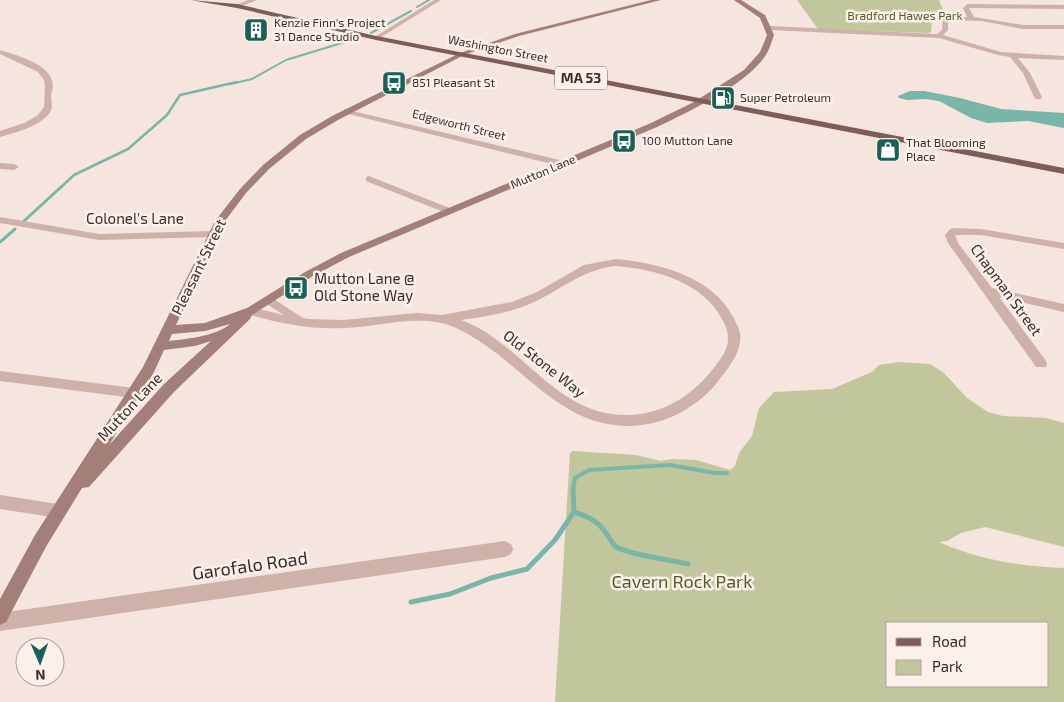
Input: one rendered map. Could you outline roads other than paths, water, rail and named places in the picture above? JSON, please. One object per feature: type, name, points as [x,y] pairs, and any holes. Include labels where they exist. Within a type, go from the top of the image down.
[{"type":"main road","name":"Washington Street","points":[[193,0],[237,6],[376,38],[1064,171]]},
{"type":"street","points":[[237,6],[254,0]]},
{"type":"street","points":[[376,38],[438,0]]},
{"type":"street","name":"Pleasant Street","points":[[0,616],[58,511],[134,393],[161,346],[212,234],[234,202],[266,167],[303,137],[347,111],[462,54],[517,35],[658,0]]},
{"type":"street","points":[[737,0],[763,15],[770,24],[770,28],[939,36],[991,52],[1013,56],[1064,60]]},
{"type":"street","points":[[971,18],[966,8],[967,6],[1064,6]]},
{"type":"street","points":[[939,36],[945,30],[945,18],[971,18],[1023,27],[1064,27]]},
{"type":"street","name":"Mutton Lane","points":[[58,511],[134,424],[169,388],[252,311],[309,274],[345,256],[654,125],[700,102],[728,85],[756,64],[768,44],[770,28]]},
{"type":"street","points":[[0,52],[39,70],[46,75],[49,81],[46,100],[48,107],[41,117],[0,134]]},
{"type":"street","points":[[1013,56],[1026,73],[1038,97]]},
{"type":"street","name":"Edgeworth Street","points":[[347,111],[564,164]]},
{"type":"street","points":[[0,166],[14,167]]},
{"type":"street","points":[[369,179],[449,211]]},
{"type":"street","name":"Colonel's Lane","points":[[0,220],[63,232],[99,236],[212,234]]},
{"type":"street","name":"Chapman Street","points":[[1041,364],[953,243],[951,233],[958,230],[976,231],[1064,246]]},
{"type":"street","name":"Old Stone Way","points":[[252,311],[274,318],[344,324],[392,319],[444,319],[511,307],[543,293],[588,267],[613,262],[652,268],[680,278],[706,292],[725,311],[734,331],[734,341],[729,354],[715,376],[699,394],[683,406],[661,416],[637,421],[611,420],[581,412],[564,402],[549,392],[508,353],[463,326],[444,319]]},
{"type":"street","points":[[987,291],[1064,308]]},
{"type":"street","name":"Old Stone Way","points":[[269,300],[302,320]]},
{"type":"street","name":"Mutton Lane","points":[[169,330],[215,325],[252,311]]},
{"type":"street","name":"Mutton Lane","points":[[161,346],[195,342],[232,330]]},
{"type":"street","points":[[0,376],[134,393]]},
{"type":"street","points":[[0,502],[58,511]]},
{"type":"street","name":"Garofalo Road","points":[[0,622],[505,549]]},
{"type":"water","points":[[910,91],[924,91],[960,98],[1001,109],[1064,113],[1064,128],[1028,121],[987,123],[971,118],[939,101],[899,98],[898,96]]},
{"type":"waterway","points":[[417,7],[429,0]]},
{"type":"waterway","points":[[371,33],[411,11]]},
{"type":"waterway","points":[[231,84],[252,79],[286,60],[355,39]]},
{"type":"waterway","points":[[59,189],[74,175],[128,149],[167,115],[180,95],[237,82]]},
{"type":"waterway","points":[[24,221],[61,187]]},
{"type":"waterway","points":[[0,242],[15,229]]},
{"type":"waterway","points":[[573,490],[575,478],[589,470],[670,465],[715,473],[727,473]]},
{"type":"waterway","points":[[573,490],[574,512]]},
{"type":"waterway","points":[[411,602],[450,594],[491,578],[527,569],[555,540],[574,512]]},
{"type":"waterway","points":[[574,512],[596,522],[615,546],[620,549],[688,564]]},
{"type":"place","name":"Kenzie Finn's Project 31 Dance Studio","points":[[256,30]]},
{"type":"place","name":"851 Pleasant St","points":[[394,83]]},
{"type":"place","name":"Super Petroleum","points":[[723,98]]},
{"type":"place","name":"100 Mutton Lane","points":[[624,141]]},
{"type":"place","name":"That Blooming Place","points":[[888,150]]},
{"type":"place","name":"Mutton Lane @ Old Stone Way","points":[[296,288]]},
{"type":"park label","name":"Bradford Hawes Park","points":[[905,16]]},
{"type":"park label","name":"Cavern Rock Park","points":[[682,582]]}]
